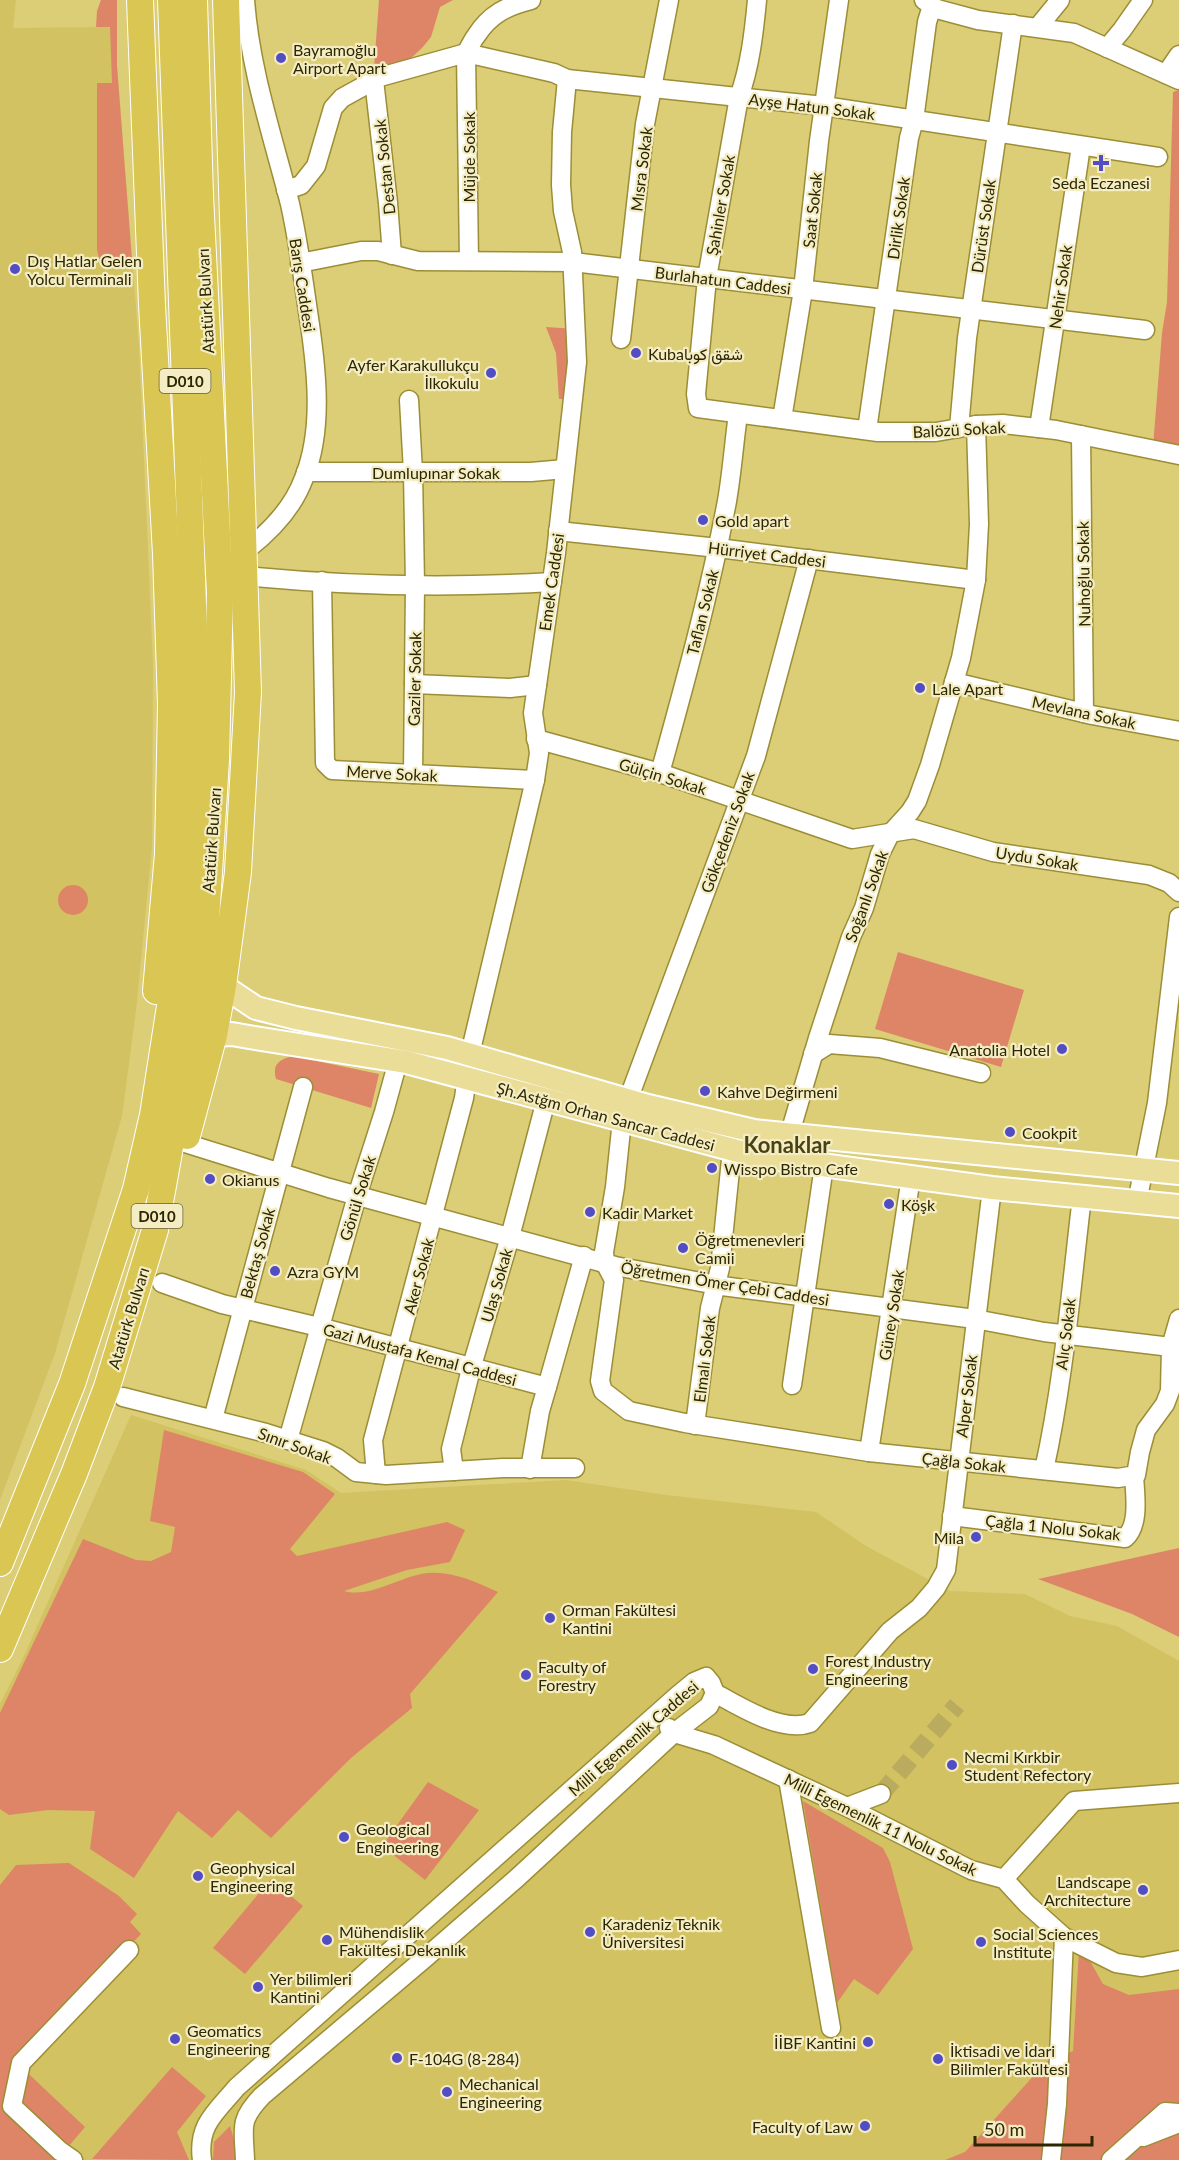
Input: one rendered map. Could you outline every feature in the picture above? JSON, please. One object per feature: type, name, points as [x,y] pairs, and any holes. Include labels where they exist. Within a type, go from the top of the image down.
[{"type":"highway","points":[[98,1303],[134,1170],[154,1015],[168,854],[171,705],[167,566],[152,304],[140,0]]},
{"type":"highway","name":"Atatürk Bulvarı","points":[[0,1649],[78,1464],[106,1387],[155,1230],[205,937],[206,761],[194,632],[171,0]]},
{"type":"highway","name":"Atatürk Bulvarı","points":[[0,1563],[72,1384],[136,1190],[153,1115],[206,761],[220,593],[200,195],[194,0]]},
{"type":"highway","points":[[155,1230],[185,1143],[214,1035],[238,872],[248,639],[226,0]]},
{"type":"main road","name":"Şh.Astğm Orhan Sancar Caddesi","points":[[223,986],[256,1008],[470,1054],[732,1150],[782,1160],[910,1178],[1179,1206]]},
{"type":"main road","name":"Şh.Astğm Orhan Sancar Caddesi","points":[[214,1035],[249,1036],[398,1060],[546,1100],[754,1131],[1179,1173]]},
{"type":"street","name":"Barış Caddesi","points":[[245,0],[261,94],[286,190],[300,263],[314,351],[316,395],[313,446],[306,472],[293,502],[273,527],[245,551]]},
{"type":"street","points":[[286,190],[301,185],[316,166],[333,108],[342,98],[374,80],[403,69],[466,53],[476,36],[495,15],[505,7],[531,0]]},
{"type":"street","name":"Mısra Sokak","points":[[621,339],[645,124],[669,0]]},
{"type":"street","name":"Şahinler Sokak","points":[[738,414],[698,408],[696,394],[707,278],[757,0]]},
{"type":"street","name":"Saat Sokak","points":[[782,420],[803,290],[824,106],[839,0]]},
{"type":"street","points":[[1038,27],[1060,0]]},
{"type":"street","points":[[1107,48],[1143,0]]},
{"type":"street","points":[[928,3],[978,20],[1074,33],[1173,77],[1179,55]]},
{"type":"street","name":"Dirlik Sokak","points":[[867,430],[909,138],[914,120],[928,3]]},
{"type":"street","name":"Dürüst Sokak","points":[[967,426],[971,310],[1013,24]]},
{"type":"street","name":"Ayşe Hatun Sokak","points":[[466,53],[567,78],[824,106],[1158,157]]},
{"type":"street","name":"Müjde Sokak","points":[[466,53],[468,261]]},
{"type":"street","name":"Emek Caddesi","points":[[468,1078],[470,1054],[539,753],[532,713],[552,582],[577,362],[573,262],[563,211],[561,185],[562,132],[567,78]]},
{"type":"street","name":"Destan Sokak","points":[[374,80],[392,255]]},
{"type":"street","name":"Nehir Sokak","points":[[1039,428],[1081,146]]},
{"type":"street","name":"Burlahatun Caddesi","points":[[300,263],[361,251],[378,251],[418,261],[573,262],[1145,330]]},
{"type":"street","name":"Gaziler Sokak","points":[[410,400],[415,585],[413,774]]},
{"type":"street","name":"Balözü Sokak","points":[[738,414],[867,430],[936,432],[967,426],[1002,424],[1081,435],[1179,455]]},
{"type":"street","name":"Taflan Sokak","points":[[660,773],[718,548],[728,498],[738,414]]},
{"type":"street","name":"Soğanlı Sokak","points":[[782,1160],[813,1054],[851,937],[864,908],[880,854],[893,832],[917,801],[954,682],[976,580],[979,525],[967,426]]},
{"type":"street","name":"Nuhoğlu Sokak","points":[[1081,435],[1084,713]]},
{"type":"street","name":"Dumlupınar Sokak","points":[[306,472],[531,472],[565,469]]},
{"type":"street","name":"Hürriyet Caddesi","points":[[558,531],[976,580]]},
{"type":"street","name":"Gökçedeniz Sokak","points":[[629,1411],[603,1391],[600,1381],[614,1280],[605,1263],[604,1252],[625,1110],[756,756],[808,559]]},
{"type":"street","points":[[245,576],[415,585],[552,582]]},
{"type":"street","name":"Merve Sokak","points":[[322,581],[325,763],[332,770],[534,780]]},
{"type":"street","name":"Mevlana Sokak","points":[[954,682],[1084,713],[1179,731]]},
{"type":"street","points":[[414,684],[510,688],[537,685]]},
{"type":"street","name":"Gülçin Sokak","points":[[536,739],[660,773],[852,838],[865,838],[893,832]]},
{"type":"street","name":"Uydu Sokak","points":[[893,832],[914,829],[993,852],[1149,875],[1169,883],[1179,892]]},
{"type":"street","points":[[1137,1202],[1157,1103],[1179,917]]},
{"type":"street","points":[[813,1054],[829,1044],[880,1048],[981,1073]]},
{"type":"street","name":"Gönül Sokak","points":[[288,1440],[398,1060]]},
{"type":"street","name":"Aker Sokak","points":[[376,1474],[373,1440],[468,1078]]},
{"type":"street","name":"Bektaş Sokak","points":[[213,1419],[303,1087]]},
{"type":"street","name":"Ulaş Sokak","points":[[454,1471],[451,1449],[546,1100]]},
{"type":"street","name":"Öğretmen Ömer Çebi Caddesi","points":[[185,1143],[357,1196],[605,1263],[717,1284],[1171,1347]]},
{"type":"street","name":"Elmalı Sokak","points":[[695,1425],[710,1308],[717,1284],[732,1150]]},
{"type":"street","points":[[792,1384],[824,1166]]},
{"type":"street","name":"Güney Sokak","points":[[869,1452],[910,1178]]},
{"type":"street","name":"Alper Sokak","points":[[715,1693],[752,1713],[794,1726],[810,1723],[890,1631],[919,1608],[936,1588],[946,1570],[992,1188]]},
{"type":"street","name":"Alıç Sokak","points":[[1044,1470],[1066,1334],[1082,1197]]},
{"type":"street","points":[[530,1469],[540,1411],[584,1256]]},
{"type":"street","name":"Gazi Mustafa Kemal Caddesi","points":[[162,1283],[222,1304],[547,1387]]},
{"type":"street","points":[[1134,1476],[1146,1430],[1165,1404],[1170,1391],[1171,1347],[1179,1319]]},
{"type":"street","name":"Sınır Sokak","points":[[123,1397],[213,1419],[323,1451],[356,1472],[376,1474],[575,1468]]},
{"type":"street","name":"Çağla Sokak","points":[[629,1411],[652,1418],[869,1452],[1118,1478],[1134,1476]]},
{"type":"street","name":"Çağla 1 Nolu Sokak","points":[[952,1516],[1125,1538],[1132,1533],[1134,1523],[1134,1476]]},
{"type":"street","name":"Milli Egemenlik Caddesi","points":[[202,2160],[199,2143],[204,2130],[237,2087],[694,1682],[706,1677],[715,1693],[709,1706],[674,1733],[500,1893],[262,2096],[249,2110],[243,2123]]},
{"type":"street","points":[[657,1715],[674,1733]]},
{"type":"street","name":"Milli Egemenlik 11 Nolu Sokak","points":[[674,1733],[714,1745],[847,1807],[971,1870],[1004,1879]]},
{"type":"street","points":[[788,1779],[831,2028]]},
{"type":"street","points":[[1179,1793],[1074,1801],[1004,1879],[1027,1904],[1064,1937],[1116,1963],[1142,1967],[1179,1960]]},
{"type":"street","points":[[847,1807],[881,1794]]},
{"type":"street","points":[[1051,2160],[1057,2104],[1064,1937]]},
{"type":"street","points":[[74,2160],[60,2151],[12,2106],[21,2063],[129,1950]]},
{"type":"street","points":[[219,2109],[232,2114],[243,2123],[245,2160]]},
{"type":"street","points":[[1111,2160],[1165,2112],[1179,2113]]},
{"type":"street","points":[[1133,2141],[1179,2123]]},
{"type":"shaded area","points":[[0,0],[16,0],[13,28],[110,27],[117,32],[117,66],[139,347],[153,665],[152,847],[136,1010],[122,1116],[55,1353],[0,1500]]},
{"type":"shaded area","points":[[101,0],[117,0],[117,66],[132,260],[112,268],[100,262],[97,250],[97,83],[112,83],[110,27],[96,27],[97,11]]},
{"type":"shaded area","points":[[379,0],[453,0],[440,7],[431,37],[409,60],[374,68]]},
{"type":"shaded area","points":[[1179,90],[1179,452],[1153,447],[1162,333],[1167,302],[1173,92]]},
{"type":"shaded area","points":[[546,327],[576,329],[572,399],[559,399],[556,353]]},
{"type":"shaded area","points":[[73,885],[84,889],[88,900],[84,911],[73,915],[62,911],[58,900],[62,889]]},
{"type":"shaded area","points":[[898,952],[1024,990],[1001,1067],[875,1029]]},
{"type":"shaded area","points":[[292,1056],[379,1074],[371,1108],[276,1079],[275,1070],[278,1063]]},
{"type":"shaded area","name":"Karadeniz Teknik Üniversitesi","points":[[131,1415],[306,1470],[341,1493],[566,1480],[666,1495],[816,1512],[866,1546],[950,1591],[1025,1594],[1070,1616],[1117,1626],[1179,1661],[1179,2160],[0,2160],[0,1704],[23,1658]]},
{"type":"shaded area","points":[[164,1430],[303,1472],[335,1494],[290,1549],[297,1556],[447,1522],[465,1530],[450,1562],[407,1570],[344,1591],[363,1592],[412,1576],[441,1573],[461,1577],[498,1592],[410,1694],[412,1708],[351,1758],[271,1838],[238,1810],[212,1838],[178,1811],[134,1878],[90,1849],[95,1811],[48,1810],[9,1815],[0,1809],[0,1713],[83,1539],[136,1560],[151,1561],[171,1552],[175,1527],[150,1521]]},
{"type":"shaded area","points":[[1179,1548],[1179,1637],[1132,1614],[1038,1579]]},
{"type":"shaded area","points":[[428,1782],[479,1810],[425,1880],[382,1846]]},
{"type":"shaded area","points":[[803,1801],[883,1848],[890,1862],[913,1949],[878,1995],[854,1979],[837,2003]]},
{"type":"shaded area","points":[[69,1863],[119,1896],[137,1914],[130,1922],[141,1934],[16,2062],[85,2127],[57,2160],[0,2160],[0,1885],[16,1865]]},
{"type":"shaded area","points":[[271,1879],[303,1906],[245,1974],[213,1948]]},
{"type":"shaded area","points":[[1079,1950],[1090,1961],[1103,1984],[1129,1995],[1179,1989],[1179,2160],[945,2160],[965,2152],[1046,2062],[1073,2051]]},
{"type":"shaded area","points":[[172,2067],[206,2096],[177,2132],[189,2160],[92,2159]]},
{"type":"shaded area","points":[[230,2126],[240,2160],[213,2160],[214,2142]]},
{"type":"tunnel","points":[[881,1794],[957,1705]]},
{"type":"place","name":"Bayramoğlu Airport Apart","points":[[281,58]]},
{"type":"place","name":"Seda Eczanesi","points":[[1101,163]]},
{"type":"place","name":"Dış Hatlar Gelen Yolcu Terminali","points":[[15,269]]},
{"type":"place","name":"Kubaشقق كوبا","points":[[636,353]]},
{"type":"place","name":"Ayfer Karakullukçu İlkokulu","points":[[491,373]]},
{"type":"place","name":"Gold apart","points":[[703,520]]},
{"type":"place","name":"Lale Apart","points":[[920,688]]},
{"type":"place","name":"Anatolia Hotel","points":[[1062,1049]]},
{"type":"place","name":"Kahve Değirmeni","points":[[705,1091]]},
{"type":"place","name":"Cookpit","points":[[1010,1132]]},
{"type":"place","name":"Wisspo Bistro Cafe","points":[[712,1168]]},
{"type":"place","name":"Okianus","points":[[210,1179]]},
{"type":"place","name":"Köşk","points":[[889,1204]]},
{"type":"place","name":"Kadir Market","points":[[590,1212]]},
{"type":"place","name":"Öğretmenevleri Camii","points":[[683,1248]]},
{"type":"place","name":"Azra GYM","points":[[275,1271]]},
{"type":"place","name":"Mila","points":[[976,1537]]},
{"type":"place","name":"Orman Fakültesi Kantini","points":[[550,1618]]},
{"type":"place","name":"Forest Industry Engineering","points":[[813,1669]]},
{"type":"place","name":"Faculty of Forestry","points":[[526,1675]]},
{"type":"place","name":"Necmi Kırkbir Student Refectory","points":[[952,1765]]},
{"type":"place","name":"Geological Engineering","points":[[344,1837]]},
{"type":"place","name":"Geophysical Engineering","points":[[198,1876]]},
{"type":"place","name":"Landscape Architecture","points":[[1143,1890]]},
{"type":"place","name":"Karadeniz Teknik Üniversitesi","points":[[590,1932]]},
{"type":"place","name":"Mühendislik Fakültesi Dekanlık","points":[[327,1940]]},
{"type":"place","name":"Social Sciences Institute","points":[[981,1942]]},
{"type":"place","name":"Yer bilimleri Kantini","points":[[258,1987]]},
{"type":"place","name":"Geomatics Engineering","points":[[175,2039]]},
{"type":"place","name":"İİBF Kantini","points":[[868,2042]]},
{"type":"place","name":"F-104G (8-284)","points":[[397,2058]]},
{"type":"place","name":"İktisadi ve İdari Bilimler Fakültesi","points":[[938,2059]]},
{"type":"place","name":"Mechanical Engineering","points":[[447,2092]]},
{"type":"place","name":"Faculty of Law","points":[[865,2126]]},
{"type":"district","name":"Konaklar","points":[[787,1144]]}]
